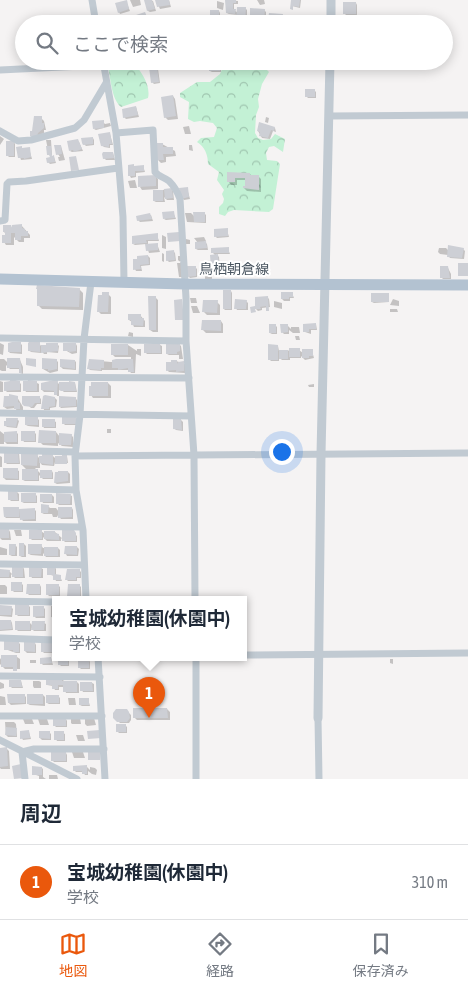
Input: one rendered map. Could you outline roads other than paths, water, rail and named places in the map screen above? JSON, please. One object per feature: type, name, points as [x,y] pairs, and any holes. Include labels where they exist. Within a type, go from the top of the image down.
[{"type":"main road","name":"鳥栖朝倉線","points":[[0,279],[185,284],[468,285]]},
{"type":"street","points":[[92,0],[94,15]]},
{"type":"street","points":[[331,0],[331,15]]},
{"type":"street","points":[[0,70],[15,69]]},
{"type":"street","points":[[104,70],[116,133],[123,217],[124,283]]},
{"type":"street","points":[[319,779],[321,454],[330,70]]},
{"type":"street","points":[[0,131],[18,141],[32,140],[75,128],[84,120],[106,83]]},
{"type":"street","points":[[329,116],[468,115]]},
{"type":"street","points":[[116,133],[153,130],[155,172],[159,177],[168,180],[178,192],[180,199],[186,341],[194,455],[195,596]]},
{"type":"street","points":[[0,221],[5,220],[7,184],[9,182],[118,168]]},
{"type":"street","points":[[86,596],[82,526],[76,490],[75,454],[80,415],[84,339],[91,282]]},
{"type":"street","points":[[0,338],[186,341]]},
{"type":"street","points":[[0,376],[189,378]]},
{"type":"street","points":[[0,413],[191,416]]},
{"type":"street","points":[[0,450],[75,454],[194,455],[468,453]]},
{"type":"street","points":[[0,488],[76,490]]},
{"type":"street","points":[[0,526],[82,526]]},
{"type":"street","points":[[0,564],[84,565]]},
{"type":"street","points":[[0,601],[52,602]]},
{"type":"street","points":[[0,638],[52,640]]},
{"type":"street","points":[[247,655],[468,653]]},
{"type":"street","points":[[98,661],[105,779]]},
{"type":"street","points":[[196,661],[196,779]]},
{"type":"street","points":[[0,676],[100,676]]},
{"type":"street","points":[[0,716],[102,716]]},
{"type":"street","points":[[0,740],[76,779]]},
{"type":"street","points":[[22,752],[34,749],[104,749]]},
{"type":"street","points":[[22,752],[25,779]]},
{"type":"place","name":"宝城幼稚園(休園中)","points":[[149,718]]}]
